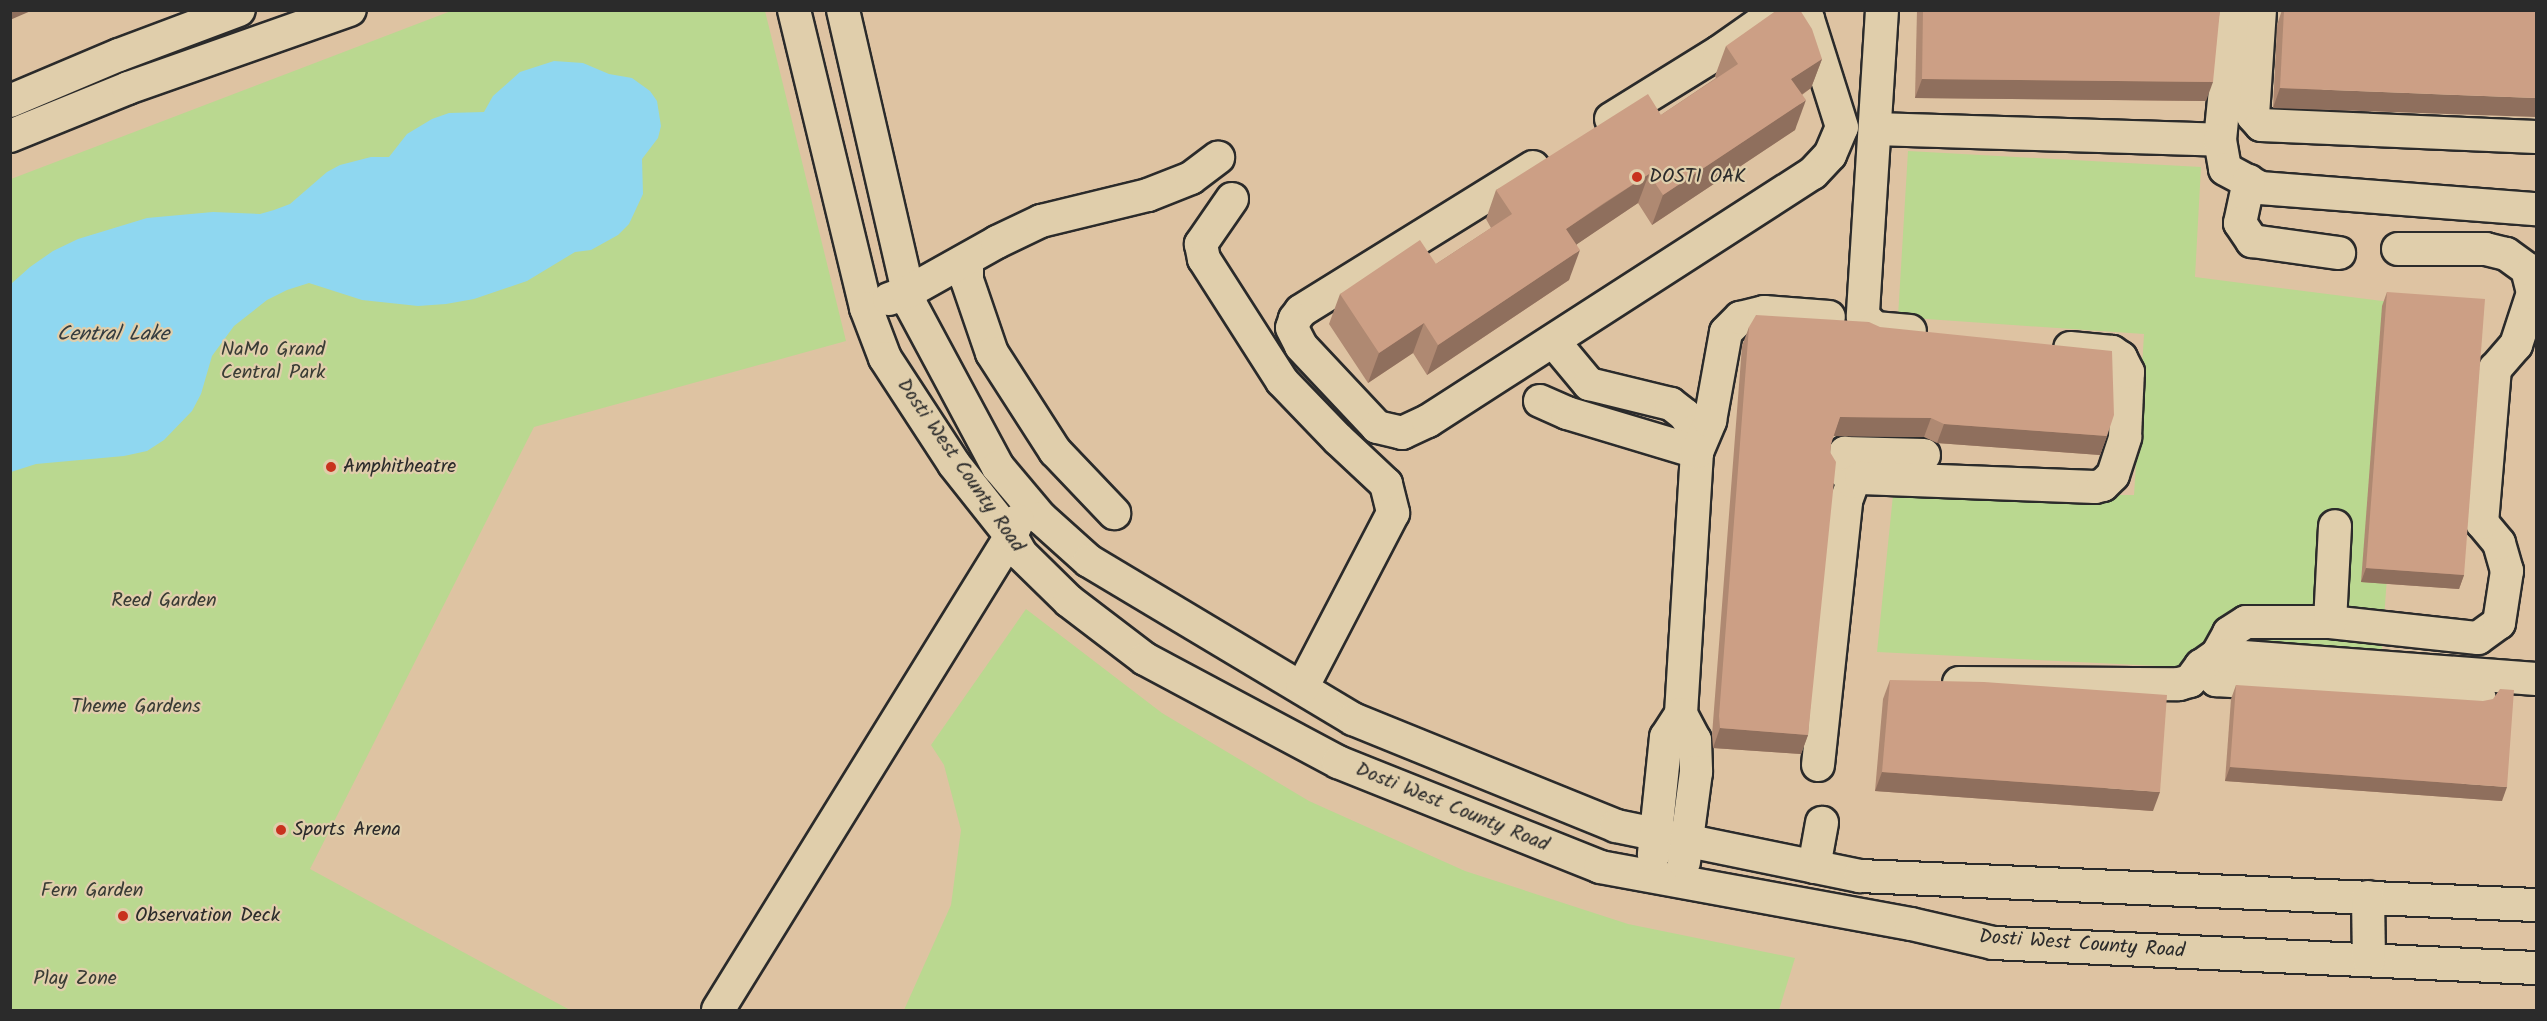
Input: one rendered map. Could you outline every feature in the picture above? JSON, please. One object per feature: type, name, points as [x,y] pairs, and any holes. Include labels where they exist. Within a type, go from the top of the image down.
[{"type":"street","points":[[10,101],[119,55],[239,10]]},
{"type":"street","points":[[10,136],[128,88],[350,10]]},
{"type":"street","name":"Dosti West County Road","points":[[794,10],[866,308],[885,358],[954,464],[1011,536],[1021,554],[1069,602],[1145,659],[1338,762],[1600,867],[1911,924],[1993,943],[2536,968]]},
{"type":"street","name":"Dosti West County Road","points":[[843,10],[911,305],[998,467],[1041,518],[1089,561],[1353,719],[1616,826],[1860,876],[2536,904]]},
{"type":"street","points":[[1587,134],[1719,52],[1779,10]]},
{"type":"street","points":[[1556,153],[1301,311],[1292,328],[1301,346],[1377,427],[1402,433],[1428,421],[1814,173],[1830,155],[1842,127],[1808,19],[1796,10]]},
{"type":"street","points":[[1882,10],[1863,316],[1875,328],[1934,334]]},
{"type":"street","points":[[2233,10],[2220,140],[2225,169],[2260,188],[2536,209]]},
{"type":"street","points":[[2260,10],[2253,116],[2261,125],[2536,136]]},
{"type":"street","points":[[119,55],[128,88]]},
{"type":"street","points":[[1875,129],[2220,140]]},
{"type":"street","points":[[866,308],[908,292],[1041,221],[1148,195],[1191,178],[1218,159]]},
{"type":"street","points":[[2249,182],[2240,223],[2252,242],[2339,253]]},
{"type":"street","points":[[1232,199],[1200,244],[1204,259],[1282,381],[1321,423],[1386,484],[1394,513],[1302,688]]},
{"type":"street","points":[[1926,683],[2179,684],[2190,681],[2229,633],[2246,622],[2330,622],[2478,638],[2499,623],[2507,571],[2499,543],[2482,523],[2495,369],[2516,345],[2533,293],[2527,269],[2506,254],[2486,249],[2398,249]]},
{"type":"street","points":[[967,260],[967,280],[992,353],[1055,451],[1114,513]]},
{"type":"street","points":[[1698,452],[1710,421],[1726,332],[1740,318],[1764,312],[1829,317]]},
{"type":"street","points":[[1554,342],[1589,384],[1671,404],[1685,415],[1695,431],[1698,452],[1681,714],[1666,737],[1656,835],[1666,880]]},
{"type":"street","points":[[1818,765],[1846,501],[1853,482],[1861,478],[2095,487],[2108,481],[2113,475],[2125,437],[2128,372],[2121,358],[2112,352],[2041,345]]},
{"type":"street","points":[[1540,401],[1567,413],[1698,452]]},
{"type":"street","points":[[1853,482],[1841,467],[1845,453],[1924,455]]},
{"type":"street","points":[[718,1011],[1011,536],[1026,500]]},
{"type":"street","points":[[2330,622],[2335,525]]},
{"type":"street","points":[[2209,660],[2536,679]]},
{"type":"street","points":[[2209,660],[2216,680],[2536,701]]},
{"type":"street","points":[[1666,880],[1687,841],[1696,772],[1695,740],[1681,714]]},
{"type":"street","points":[[1814,867],[1822,823]]},
{"type":"street","points":[[2368,897],[2370,960]]},
{"type":"green space","name":"NaMo Grand Central Park","points":[[451,11],[765,11],[846,341],[534,427],[310,869],[570,1010],[11,1010],[11,179]]},
{"type":"green space","points":[[1908,151],[2201,167],[2195,277],[2406,304],[2380,677],[1877,652],[1893,495],[2134,495],[2144,334],[1898,317]]},
{"type":"green space","points":[[1026,609],[1162,713],[1309,801],[1465,871],[1628,924],[1795,958],[1779,1010],[904,1010],[951,905],[961,830],[944,765],[931,745]]},
{"type":"water","name":"Central Lake","points":[[554,61],[583,63],[609,74],[632,78],[650,91],[657,101],[661,126],[658,138],[642,159],[643,194],[629,224],[618,235],[591,250],[575,252],[527,281],[474,299],[446,304],[418,306],[362,300],[309,283],[287,290],[267,300],[234,326],[212,356],[201,394],[192,411],[164,440],[147,451],[124,456],[36,464],[11,472],[11,284],[30,267],[53,251],[78,239],[147,218],[213,212],[260,214],[290,204],[327,172],[340,165],[371,157],[389,157],[407,134],[432,119],[449,113],[484,112],[493,96],[520,72]]},
{"type":"building","points":[[1777,10],[1800,10],[1812,29],[1822,59],[1791,79],[1806,100],[1663,195],[1649,174],[1604,203],[1566,229],[1580,250],[1438,345],[1424,323],[1379,353],[1340,294],[1420,240],[1436,264],[1512,214],[1496,190],[1648,94],[1661,115],[1738,64],[1726,46]]},
{"type":"building","points":[[1923,10],[2220,10],[2213,82],[1922,79]]},
{"type":"building","points":[[2284,10],[2536,10],[2536,98],[2280,88]]},
{"type":"building","points":[[2387,292],[2485,299],[2464,575],[2366,568]]},
{"type":"building","points":[[1756,315],[1869,322],[1880,327],[2112,351],[2114,415],[2107,436],[1944,424],[1931,418],[1840,417],[1830,452],[1836,462],[1808,735],[1720,728],[1719,716],[1749,327]]},
{"type":"building","points":[[1890,680],[1984,682],[2167,695],[2160,792],[1882,772]]},
{"type":"building","points":[[2236,685],[2483,701],[2493,699],[2500,689],[2514,690],[2507,787],[2230,767]]},
{"type":"place","name":"DOSTI OAK","points":[[1637,177]]},
{"type":"place","name":"Amphitheatre","points":[[331,467]]},
{"type":"place","name":"Sports Arena","points":[[281,830]]},
{"type":"place","name":"Observation Deck","points":[[123,916]]},
{"type":"park label","name":"Reed Garden","points":[[164,601]]},
{"type":"park label","name":"Theme Gardens","points":[[136,707]]},
{"type":"park label","name":"Fern Garden","points":[[92,891]]},
{"type":"park label","name":"Play Zone","points":[[75,979]]}]
